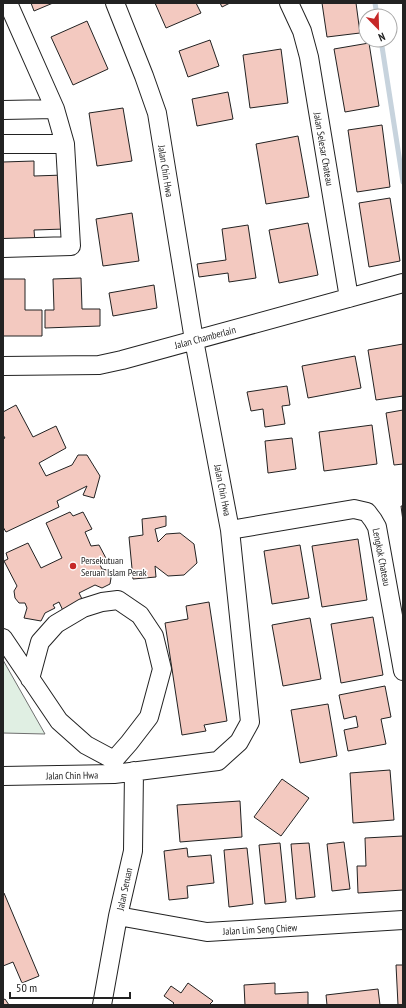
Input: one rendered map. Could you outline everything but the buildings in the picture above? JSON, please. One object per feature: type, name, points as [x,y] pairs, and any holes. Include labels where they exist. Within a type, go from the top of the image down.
[{"type":"street","points":[[3,248],[71,246],[65,144],[55,109],[8,3]]},
{"type":"street","name":"Jalan Chin Hwa","points":[[3,776],[114,767],[134,771],[151,770],[218,761],[240,742],[250,722],[230,530],[194,340],[157,113],[115,3]]},
{"type":"street","name":"Jalan Selesar Chateau","points":[[289,3],[302,31],[308,57],[349,298]]},
{"type":"street","points":[[3,110],[55,109]]},
{"type":"street","points":[[3,144],[65,144]]},
{"type":"street","name":"Jalan Chamberlain","points":[[3,366],[99,364],[194,340],[403,283]]},
{"type":"street","name":"Lengkok Chateau","points":[[230,530],[335,511],[354,509],[367,512],[377,527],[403,671]]},
{"type":"street","points":[[3,638],[30,679],[59,721],[114,767],[149,717],[162,669],[154,636],[140,615],[118,600],[102,602],[83,608],[56,624],[40,642],[30,679]]},
{"type":"street","name":"Jalan Seruan","points":[[102,1005],[118,916],[133,851],[134,771]]},
{"type":"street","name":"Jalan Lim Seng Chiew","points":[[118,916],[207,932],[403,920]]},
{"type":"green space","points":[[3,660],[45,734],[3,733]]},
{"type":"waterway","points":[[375,3],[376,8]]},
{"type":"waterway","points":[[382,48],[403,182]]},
{"type":"place","name":"Persekutuan Seruan Islam Perak","points":[[73,566]]}]
